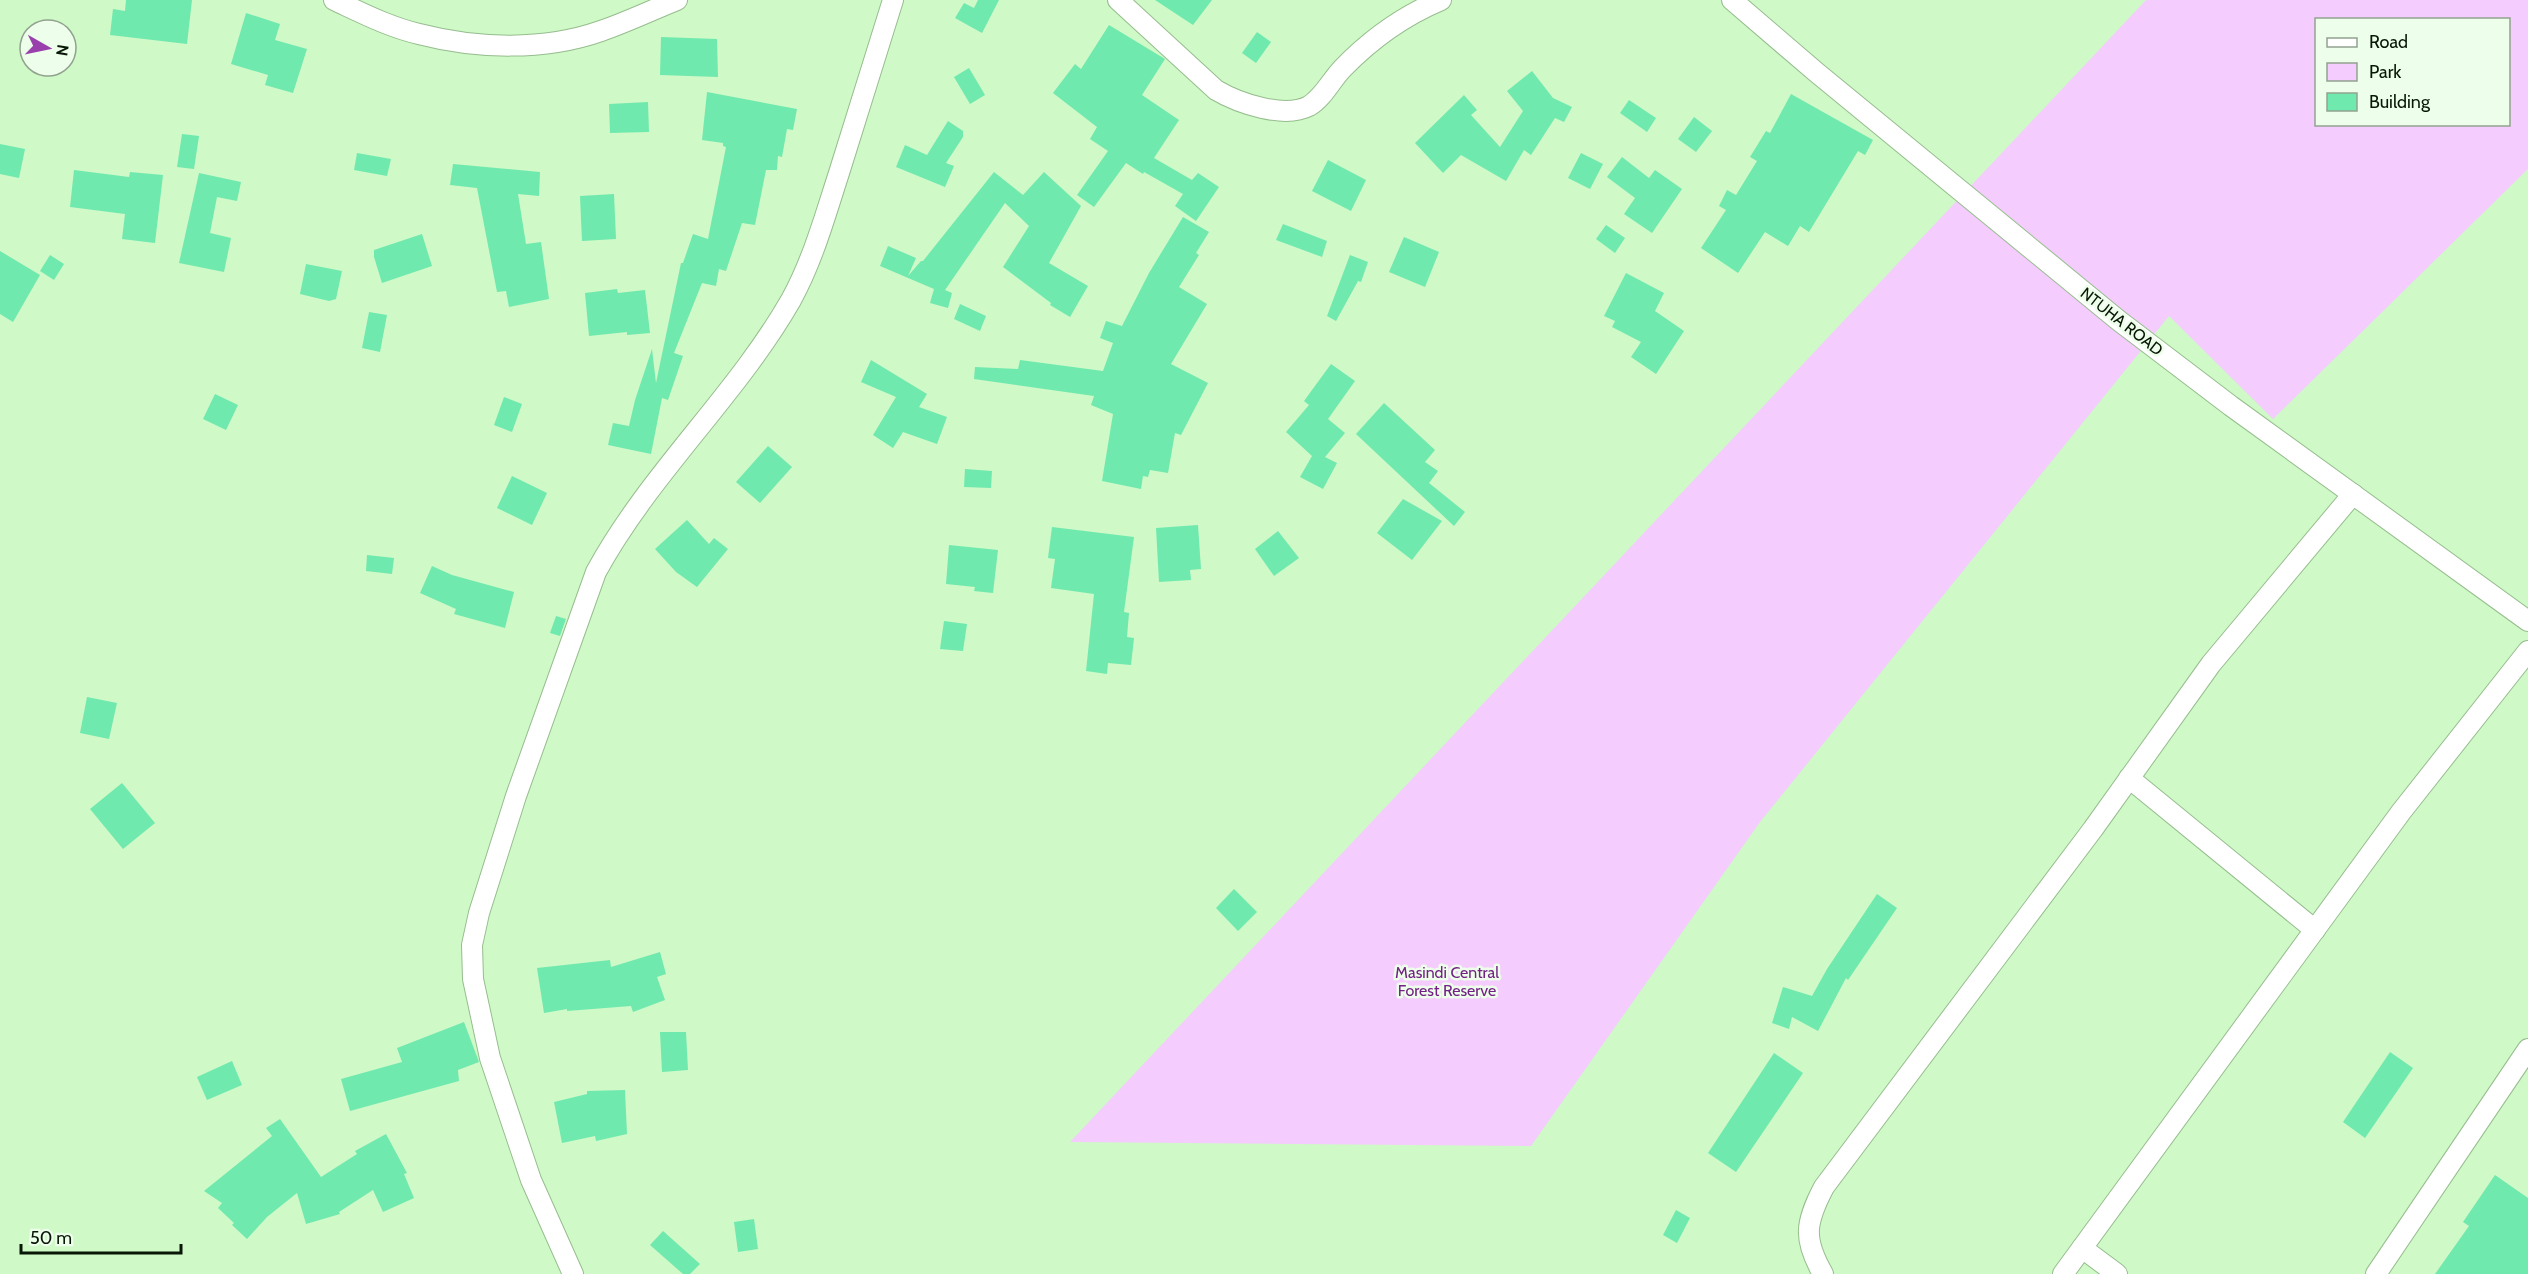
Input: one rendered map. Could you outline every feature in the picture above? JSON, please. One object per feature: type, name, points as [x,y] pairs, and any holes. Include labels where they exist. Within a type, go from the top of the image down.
[{"type":"street","points":[[334,0],[386,24],[418,34],[450,41],[506,45],[552,43],[583,36],[677,0]]},
{"type":"street","points":[[573,1274],[531,1180],[490,1058],[473,979],[472,945],[479,913],[516,795],[596,572],[614,539],[662,473],[765,341],[791,298],[815,249],[893,0]]},
{"type":"street","points":[[1118,0],[1216,90],[1233,100],[1250,105],[1292,110],[1305,108],[1314,103],[1341,70],[1383,31],[1416,10],[1441,0]]},
{"type":"street","name":"NTUHA ROAD","points":[[1732,0],[1834,87],[2118,320],[2231,406],[2528,621]]},
{"type":"street","points":[[1823,1274],[1812,1255],[1807,1231],[1812,1209],[1824,1187],[2129,778],[2211,664],[2353,494]]},
{"type":"street","points":[[2063,1274],[2402,812],[2528,651]]},
{"type":"street","points":[[2129,778],[2315,930]]},
{"type":"street","points":[[2376,1274],[2528,1049]]},
{"type":"street","points":[[2082,1248],[2117,1274]]},
{"type":"green space","name":"Masindi Central Forest Reserve","points":[[2146,0],[2528,0],[2528,169],[2273,419],[2169,316],[1760,822],[1531,1146],[1070,1142]]},
{"type":"building","points":[[126,0],[192,0],[187,44],[110,35],[113,9],[125,11]]},
{"type":"building","points":[[978,0],[999,0],[982,33],[955,18],[964,3],[974,8]]},
{"type":"building","points":[[1155,0],[1212,0],[1193,25]]},
{"type":"building","points":[[246,13],[280,24],[275,40],[307,49],[293,93],[265,85],[268,75],[231,64]]},
{"type":"building","points":[[1109,25],[1165,59],[1142,95],[1179,120],[1154,158],[1192,180],[1198,173],[1219,187],[1196,221],[1175,206],[1183,194],[1126,163],[1094,207],[1077,195],[1108,151],[1090,139],[1097,127],[1053,93],[1075,64],[1081,69]]},
{"type":"building","points":[[1257,32],[1271,42],[1256,63],[1242,53]]},
{"type":"building","points":[[661,37],[717,39],[718,77],[660,75]]},
{"type":"building","points":[[969,68],[985,95],[970,104],[954,77]]},
{"type":"building","points":[[1532,71],[1553,98],[1572,107],[1564,122],[1555,118],[1531,155],[1524,150],[1506,181],[1461,155],[1443,173],[1415,143],[1464,95],[1477,110],[1471,115],[1500,147],[1523,111],[1507,91]]},
{"type":"building","points":[[707,92],[797,109],[793,130],[787,129],[782,157],[778,156],[777,170],[766,170],[755,225],[742,223],[726,271],[719,269],[716,286],[702,283],[674,353],[683,356],[668,400],[662,398],[651,454],[608,445],[613,423],[629,426],[652,349],[656,383],[681,263],[683,263],[693,234],[708,239],[726,147],[723,143],[702,140]]},
{"type":"building","points":[[1791,94],[1873,140],[1865,155],[1858,151],[1809,232],[1800,226],[1788,246],[1765,232],[1738,273],[1701,248],[1726,210],[1719,206],[1727,190],[1736,195],[1757,161],[1750,157],[1766,131],[1770,133]]},
{"type":"building","points":[[1629,100],[1656,118],[1647,132],[1620,113]]},
{"type":"building","points":[[648,102],[649,132],[610,133],[609,104]]},
{"type":"building","points":[[1694,117],[1712,131],[1696,152],[1678,139]]},
{"type":"building","points":[[948,121],[963,131],[963,137],[946,163],[954,166],[945,187],[896,167],[905,145],[927,155]]},
{"type":"building","points":[[182,134],[199,136],[194,169],[177,167]]},
{"type":"building","points":[[0,144],[25,149],[19,178],[0,174]]},
{"type":"building","points":[[357,153],[391,159],[387,176],[354,170]]},
{"type":"building","points":[[1581,153],[1603,164],[1590,189],[1568,178]]},
{"type":"building","points":[[1622,157],[1649,178],[1655,170],[1682,189],[1652,233],[1624,214],[1635,198],[1607,177]]},
{"type":"building","points":[[1328,160],[1366,180],[1351,211],[1312,191]]},
{"type":"building","points":[[453,164],[540,172],[539,196],[518,194],[526,244],[541,242],[549,299],[509,307],[506,291],[497,292],[477,188],[450,185]]},
{"type":"building","points":[[74,170],[129,177],[130,172],[163,175],[155,243],[122,239],[125,214],[70,207]]},
{"type":"building","points":[[994,172],[1023,195],[1044,172],[1081,206],[1049,263],[1088,286],[1070,317],[1050,305],[1051,303],[1003,267],[1029,226],[1005,203],[945,290],[952,293],[948,308],[930,303],[934,289],[880,266],[888,246],[916,258],[908,276],[923,261]]},
{"type":"building","points":[[199,173],[241,182],[237,201],[217,197],[210,233],[231,238],[224,272],[179,263]]},
{"type":"building","points":[[614,194],[616,239],[582,241],[580,196]]},
{"type":"building","points":[[1183,217],[1209,232],[1196,253],[1199,255],[1179,287],[1207,304],[1171,364],[1208,383],[1181,435],[1175,433],[1168,473],[1150,470],[1148,477],[1143,476],[1141,489],[1102,481],[1113,414],[1091,405],[1094,396],[974,379],[975,367],[1018,369],[1020,360],[1103,371],[1113,343],[1100,338],[1106,321],[1122,326],[1149,273]]},
{"type":"building","points":[[1283,224],[1327,241],[1322,257],[1276,240]]},
{"type":"building","points":[[1606,225],[1625,238],[1615,253],[1596,239]]},
{"type":"building","points":[[422,234],[432,266],[382,283],[374,250]]},
{"type":"building","points":[[1404,237],[1439,252],[1425,287],[1389,272]]},
{"type":"building","points":[[0,251],[40,275],[13,322],[0,314]]},
{"type":"building","points":[[50,255],[64,264],[54,280],[40,271]]},
{"type":"building","points":[[1350,255],[1368,262],[1361,282],[1358,281],[1336,321],[1327,316]]},
{"type":"building","points":[[306,264],[342,271],[336,299],[329,301],[300,294]]},
{"type":"building","points":[[1626,273],[1664,293],[1655,311],[1684,331],[1656,374],[1631,357],[1641,342],[1612,327],[1615,321],[1604,316]]},
{"type":"building","points":[[617,289],[618,293],[645,290],[650,333],[627,335],[627,332],[589,336],[585,293]]},
{"type":"building","points":[[960,304],[986,316],[980,331],[954,319]]},
{"type":"building","points":[[369,312],[387,315],[380,352],[362,348]]},
{"type":"building","points":[[871,360],[927,394],[919,407],[947,417],[937,444],[903,432],[893,448],[873,435],[896,397],[861,382]]},
{"type":"building","points":[[1331,364],[1355,381],[1328,419],[1345,433],[1325,457],[1337,463],[1323,489],[1300,477],[1312,456],[1286,432],[1309,405],[1304,401]]},
{"type":"building","points":[[215,394],[238,405],[226,430],[203,419]]},
{"type":"building","points":[[504,397],[522,404],[512,432],[494,425]]},
{"type":"building","points":[[1384,403],[1435,450],[1425,462],[1438,471],[1429,483],[1465,512],[1454,526],[1356,434]]},
{"type":"building","points":[[768,446],[792,467],[760,503],[736,482]]},
{"type":"building","points":[[965,469],[992,471],[991,488],[964,487]]},
{"type":"building","points":[[512,476],[547,493],[532,525],[497,508]]},
{"type":"building","points":[[1403,499],[1442,521],[1412,560],[1377,533]]},
{"type":"building","points":[[687,520],[709,544],[714,538],[728,549],[697,587],[676,572],[655,549]]},
{"type":"building","points":[[1198,525],[1201,569],[1190,570],[1191,580],[1159,582],[1156,528]]},
{"type":"building","points":[[1052,527],[1134,537],[1124,612],[1129,613],[1127,637],[1134,638],[1131,665],[1108,663],[1107,674],[1086,671],[1094,594],[1051,588],[1055,559],[1048,558]]},
{"type":"building","points":[[1278,531],[1299,558],[1274,576],[1255,549]]},
{"type":"building","points":[[949,545],[998,550],[993,593],[974,591],[975,587],[946,584]]},
{"type":"building","points":[[367,555],[394,558],[392,574],[366,571]]},
{"type":"building","points":[[432,566],[452,575],[514,592],[505,628],[454,614],[456,609],[420,593]]},
{"type":"building","points":[[556,616],[566,619],[560,636],[550,633]]},
{"type":"building","points":[[944,621],[967,624],[963,651],[940,649]]},
{"type":"building","points":[[87,697],[117,703],[109,739],[80,733]]},
{"type":"building","points":[[122,783],[155,823],[123,849],[90,809]]},
{"type":"building","points":[[1234,889],[1257,912],[1238,931],[1216,908]]},
{"type":"building","points":[[1877,894],[1897,908],[1848,980],[1846,978],[1818,1031],[1792,1017],[1789,1029],[1772,1023],[1783,987],[1812,996],[1827,969]]},
{"type":"building","points":[[660,952],[666,974],[657,977],[665,1000],[633,1012],[631,1006],[567,1011],[567,1009],[544,1013],[537,968],[610,960],[611,967]]},
{"type":"building","points":[[464,1022],[479,1062],[458,1070],[459,1081],[350,1111],[341,1079],[402,1062],[397,1048]]},
{"type":"building","points":[[660,1032],[686,1032],[688,1070],[662,1072]]},
{"type":"building","points":[[2390,1052],[2413,1068],[2365,1138],[2343,1122]]},
{"type":"building","points":[[1774,1053],[1803,1073],[1736,1172],[1708,1153]]},
{"type":"building","points":[[232,1061],[242,1085],[207,1100],[197,1077]]},
{"type":"building","points":[[625,1090],[627,1134],[596,1141],[595,1136],[562,1143],[554,1102],[587,1094],[587,1091]]},
{"type":"building","points":[[280,1119],[321,1177],[357,1154],[355,1151],[386,1134],[407,1173],[404,1174],[414,1198],[383,1212],[373,1190],[339,1212],[340,1214],[306,1224],[297,1193],[267,1217],[247,1239],[218,1208],[222,1203],[204,1191],[272,1136],[266,1128]]},
{"type":"building","points":[[2495,1175],[2528,1198],[2528,1274],[2435,1274],[2469,1226],[2463,1222]]},
{"type":"building","points":[[1676,1210],[1690,1218],[1677,1243],[1663,1235]]},
{"type":"building","points":[[754,1219],[758,1249],[738,1252],[734,1222]]},
{"type":"building","points":[[663,1231],[700,1264],[690,1274],[683,1274],[650,1245]]}]
